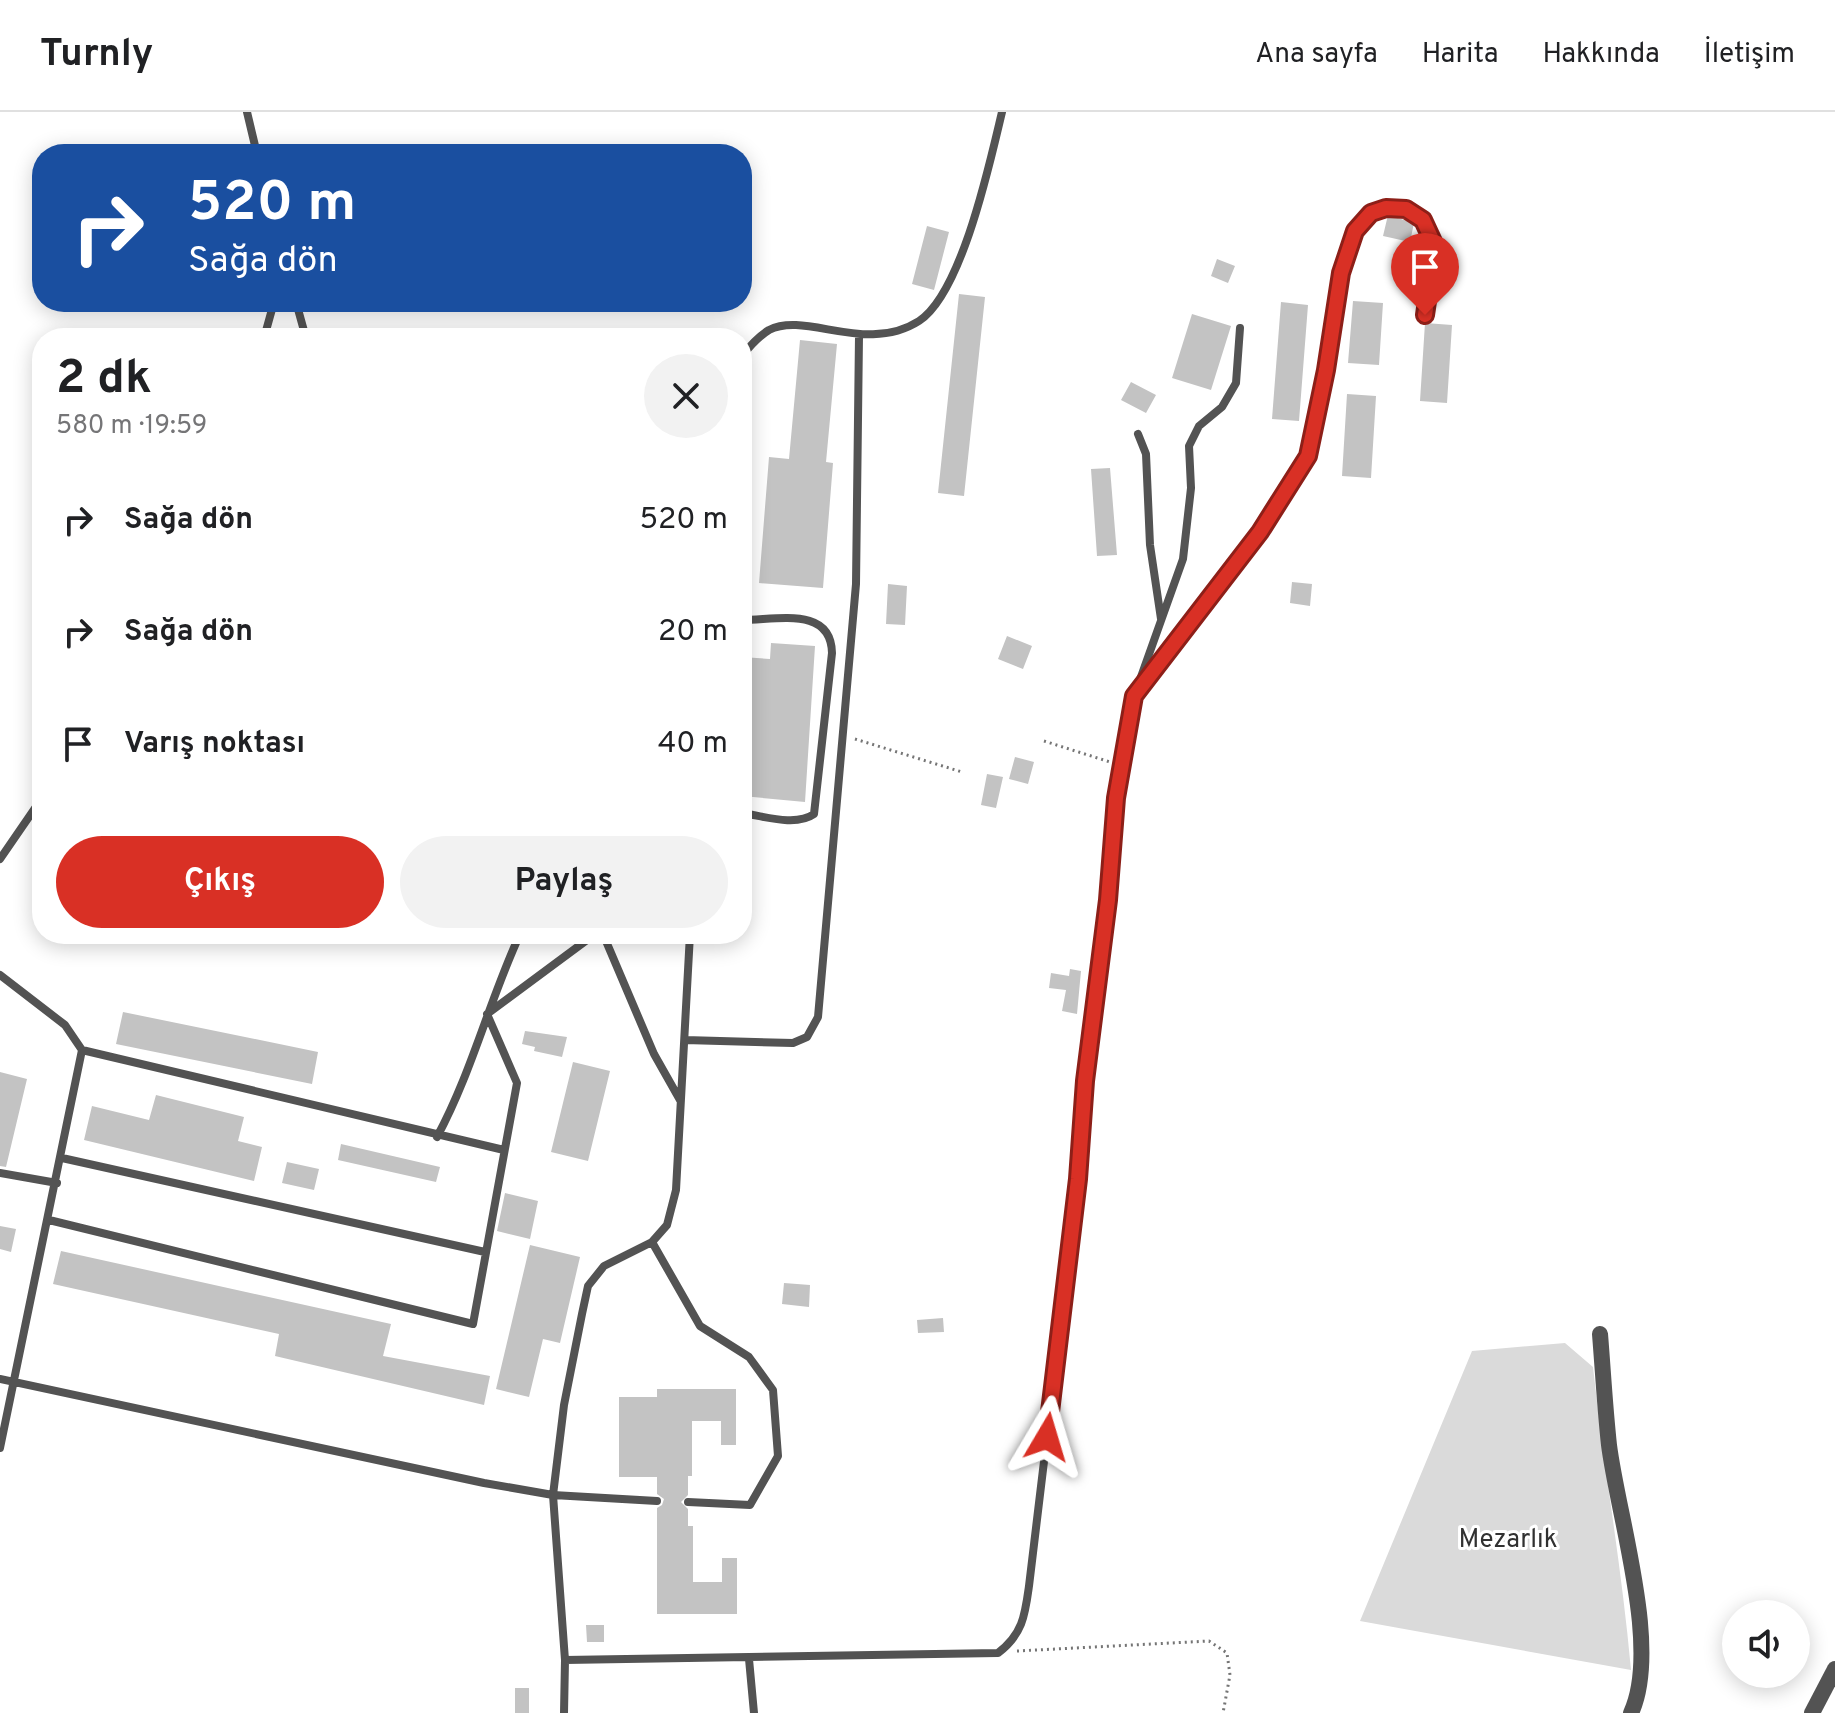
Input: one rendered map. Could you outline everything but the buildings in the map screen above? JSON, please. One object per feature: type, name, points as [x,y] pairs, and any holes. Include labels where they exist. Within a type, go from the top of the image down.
[{"type":"street","points":[[1600,1334],[1609,1446],[1637,1614],[1641,1668],[1638,1696],[1631,1713]]},
{"type":"street","points":[[1812,1713],[1835,1669]]},
{"type":"lane","points":[[247,112],[255,144]]},
{"type":"lane","points":[[752,344],[768,331],[788,325],[859,336],[891,333],[920,320],[945,290],[981,204],[1002,112]]},
{"type":"lane","points":[[1134,696],[1260,532],[1308,456],[1326,370],[1341,273],[1355,231],[1371,213],[1386,208],[1406,209],[1423,220],[1435,246],[1425,315]]},
{"type":"lane","points":[[565,1660],[998,1653],[1014,1641],[1025,1616],[1029,1586],[1078,1179],[1085,1081],[1121,766],[1134,696],[1183,559],[1191,488],[1189,446],[1199,426],[1222,407],[1236,383],[1241,353],[1240,328]]},
{"type":"lane","points":[[685,1040],[793,1043],[807,1037],[818,1017],[856,584],[859,336]]},
{"type":"lane","points":[[1138,434],[1146,454],[1150,545],[1161,620]]},
{"type":"lane","points":[[752,620],[812,620],[823,625],[831,636],[832,653],[814,814],[805,820],[752,814]]},
{"type":"lane","points":[[0,859],[32,813]]},
{"type":"lane","points":[[437,1137],[457,1100],[497,983],[515,944]]},
{"type":"lane","points":[[487,1014],[582,944]]},
{"type":"lane","points":[[607,944],[654,1054],[681,1100]]},
{"type":"lane","points":[[564,1713],[565,1660],[553,1495],[564,1405],[588,1286],[604,1266],[652,1242],[667,1225],[676,1190],[690,944]]},
{"type":"lane","points":[[0,975],[65,1025],[82,1050],[437,1137],[504,1150]]},
{"type":"lane","points":[[49,1220],[473,1324],[517,1083],[487,1014]]},
{"type":"lane","points":[[0,1448],[82,1050]]},
{"type":"lane","points":[[62,1158],[485,1252]]},
{"type":"lane","points":[[0,1173],[57,1183]]},
{"type":"lane","points":[[652,1242],[700,1326],[749,1357],[773,1390],[778,1456],[750,1505],[688,1502]]},
{"type":"lane","points":[[0,1379],[553,1495],[657,1501]]},
{"type":"lane","points":[[749,1659],[754,1713]]},
{"type":"path","points":[[844,735],[962,772]]},
{"type":"path","points":[[1044,741],[1121,766]]},
{"type":"path","points":[[998,1653],[1209,1641],[1227,1653],[1230,1675],[1223,1713]]},
{"type":"green space","name":"Mezarlık","points":[[1565,1343],[1593,1367],[1631,1670],[1360,1621],[1472,1351]]},
{"type":"route","points":[[1047,1437],[1078,1179],[1085,1081],[1108,900],[1116,798],[1134,696],[1260,532],[1308,456],[1326,370],[1341,273],[1355,231],[1371,213],[1386,208],[1406,209],[1423,220],[1435,246],[1425,315]]}]
